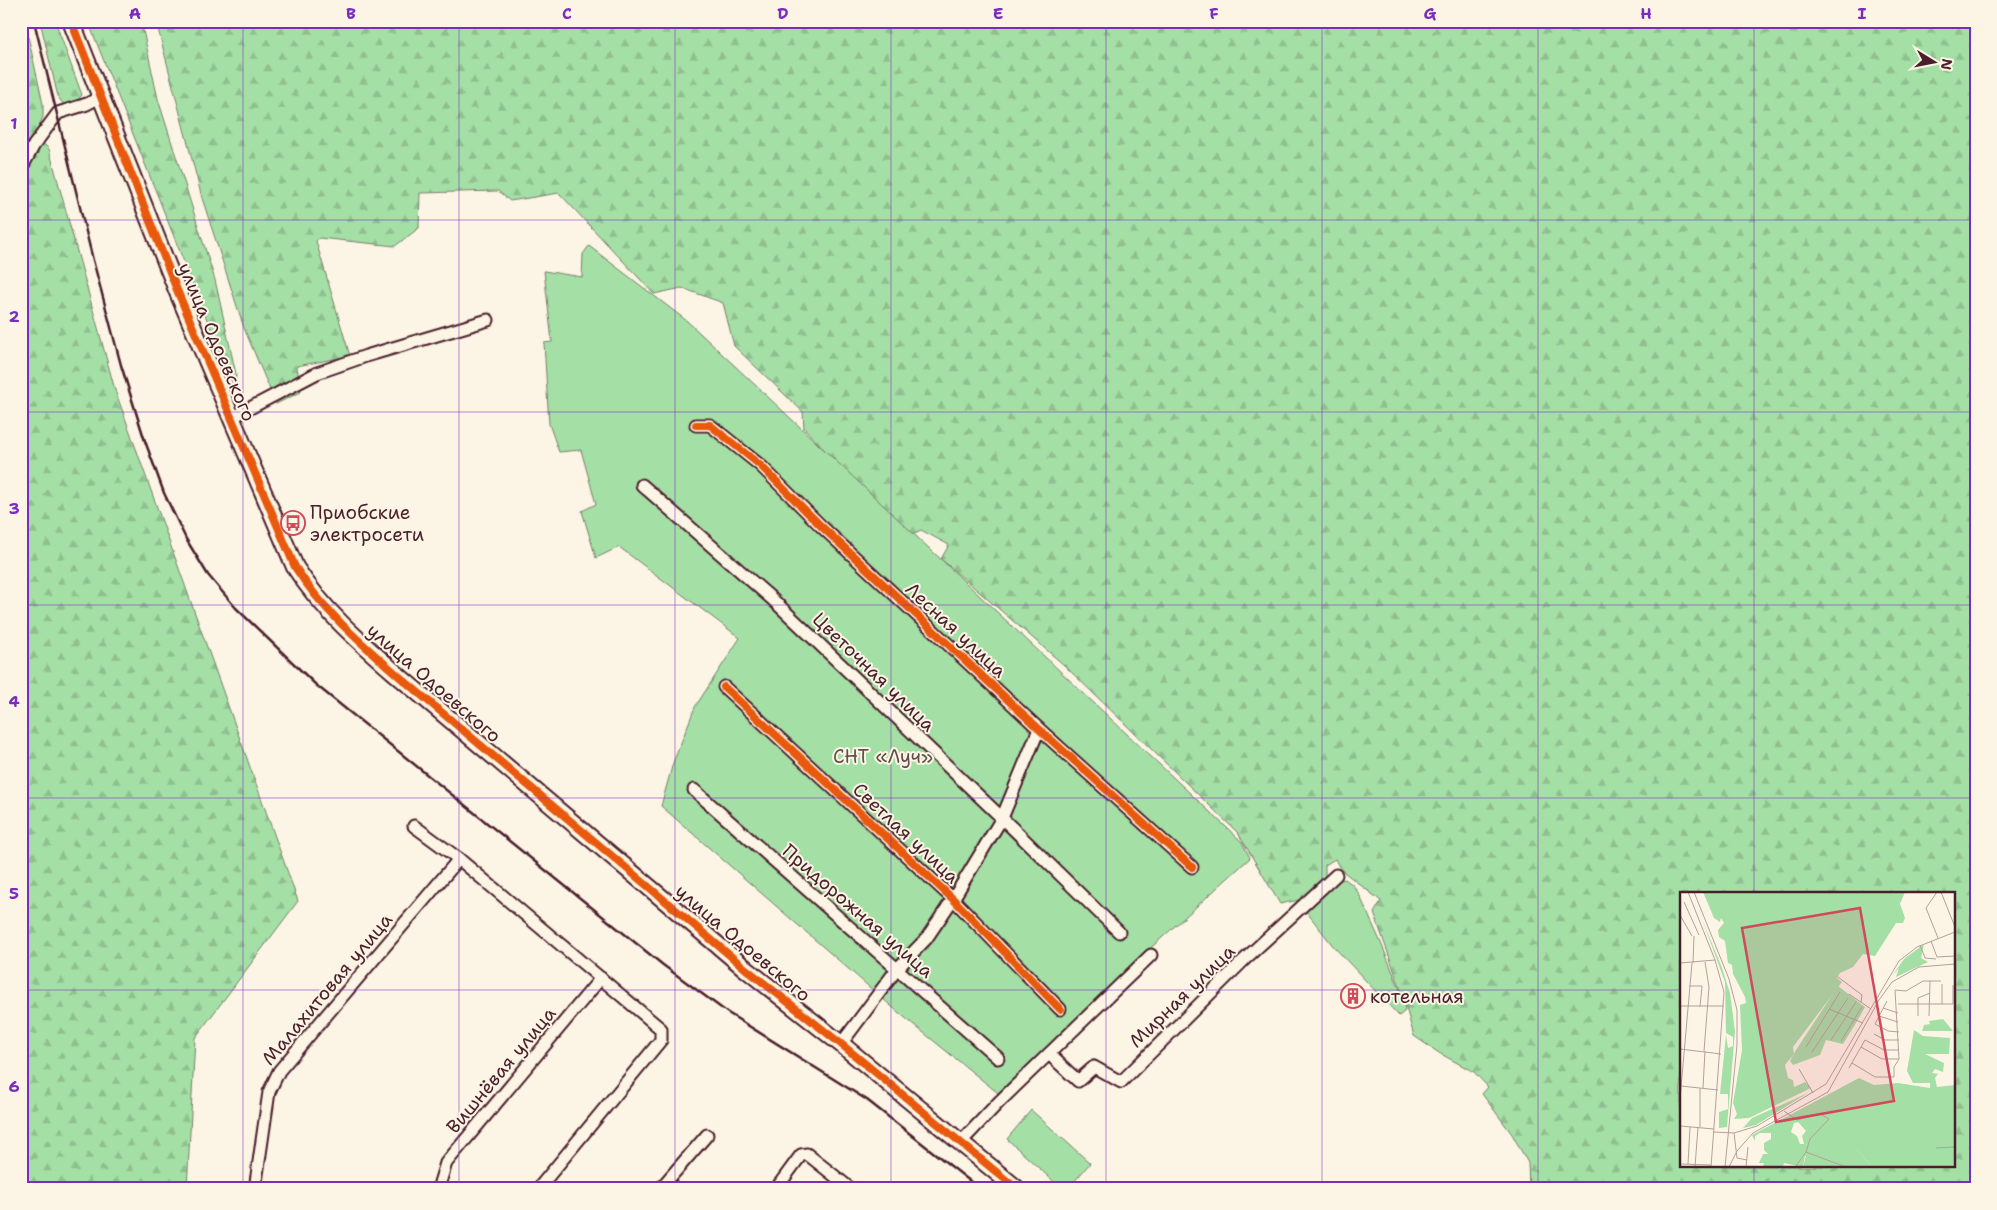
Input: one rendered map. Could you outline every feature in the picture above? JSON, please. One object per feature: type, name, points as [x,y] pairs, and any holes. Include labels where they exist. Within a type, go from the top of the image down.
[{"type":"street","name":"улица Одоевского","points":[[71,21],[231,418],[295,567],[307,586],[349,631],[408,685],[746,969],[841,1044],[1017,1189]]},
{"type":"street","points":[[21,168],[48,124],[58,113],[86,104],[102,96]]},
{"type":"street","points":[[231,418],[317,374],[366,356],[488,320]]},
{"type":"street","name":"Лесная улица","points":[[696,425],[710,425],[761,466],[820,526],[1038,729],[1192,867]]},
{"type":"street","name":"Цветочная улица","points":[[642,485],[771,598],[1119,932]]},
{"type":"street","name":"Светлая улица","points":[[724,687],[953,899],[1060,1008]]},
{"type":"street","points":[[841,1044],[897,969],[926,939],[953,899],[1002,818],[1038,729]]},
{"type":"street","name":"Придорожная улица","points":[[694,790],[998,1058]]},
{"type":"street","points":[[414,826],[459,860],[661,1029],[661,1040],[538,1189]]},
{"type":"street","name":"Малахитовая улица","points":[[255,1189],[269,1092],[279,1071],[459,860]]},
{"type":"street","name":"Мирная улица","points":[[1049,1054],[1078,1081],[1094,1067],[1121,1082],[1245,959],[1336,875]]},
{"type":"street","points":[[961,1142],[999,1102],[1151,955]]},
{"type":"street","name":"Вишнёвая улица","points":[[438,1189],[446,1163],[601,978]]},
{"type":"street","points":[[660,1189],[707,1135]]},
{"type":"street","points":[[776,1189],[801,1155],[807,1154],[851,1189]]},
{"type":"green space","points":[[21,21],[24,21],[26,27],[43,104],[43,117],[35,136],[49,149],[115,390],[298,901],[195,1038],[187,1189],[21,1189]]},
{"type":"green space","points":[[40,21],[55,21],[82,95],[72,106],[64,105],[58,97]]},
{"type":"green space","points":[[88,21],[141,21],[158,99],[215,280],[236,374],[235,390]]},
{"type":"green space","points":[[156,21],[1976,21],[1976,1189],[1529,1189],[1528,1163],[1512,1134],[1482,1094],[1488,1087],[1474,1072],[1439,1053],[1414,1036],[1401,990],[1374,913],[1381,901],[1340,869],[1335,859],[1325,865],[1325,880],[1304,899],[1280,904],[1238,833],[1064,665],[941,559],[949,545],[921,530],[906,537],[804,428],[803,412],[734,346],[723,303],[682,288],[654,294],[559,193],[510,201],[498,191],[420,193],[419,228],[395,246],[319,238],[316,241],[350,356],[297,366],[301,392],[276,404],[244,328],[202,198]]},
{"type":"green space","name":"СНТ «Луч»","points":[[589,246],[687,321],[1242,842],[1250,858],[1154,945],[998,1093],[898,1012],[661,806],[673,763],[695,707],[740,638],[619,547],[596,558],[582,511],[596,504],[581,450],[559,452],[549,424],[544,343],[552,342],[544,271],[582,277],[583,254]]},
{"type":"green space","points":[[1345,879],[1353,885],[1359,894],[1404,1000],[1405,1011],[1399,1016],[1334,947],[1305,910],[1337,881]]},
{"type":"green space","points":[[1031,1110],[1090,1163],[1068,1189],[1062,1189],[1007,1139]]},
{"type":"railway","points":[[34,21],[121,365],[164,493],[186,539],[208,575],[236,608],[316,685],[663,965],[728,1013],[867,1100],[980,1189]]},
{"type":"cycle path","points":[[71,21],[177,290],[295,567],[318,598],[344,626],[401,678],[746,969],[841,1044],[1017,1189]]},
{"type":"cycle path","points":[[696,425],[710,425],[761,466],[821,526],[1039,729],[1192,867]]},
{"type":"cycle path","points":[[724,687],[953,899],[1060,1009]]},
{"type":"place","name":"Приобские электросети","points":[[293,523]]},
{"type":"place","name":"котельная","points":[[1353,996]]}]
